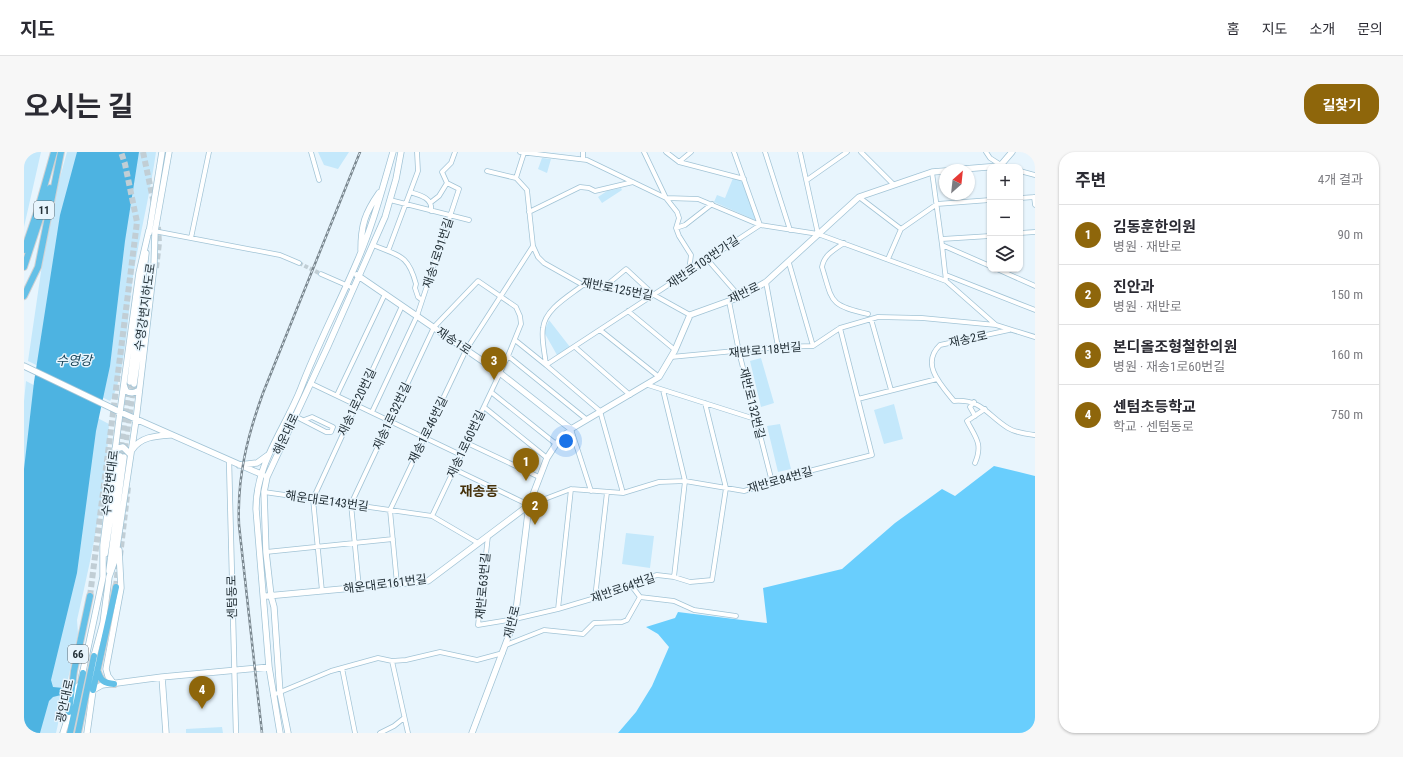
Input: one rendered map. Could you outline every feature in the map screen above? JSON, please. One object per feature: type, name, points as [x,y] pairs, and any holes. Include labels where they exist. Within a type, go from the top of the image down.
[{"type":"highway","points":[[37,212],[50,152]]},
{"type":"highway","name":"11","points":[[24,250],[37,212],[54,152]]},
{"type":"highway","points":[[24,296],[38,267],[61,152]]},
{"type":"highway","name":"11","points":[[24,266],[61,152]]},
{"type":"highway","name":"66","points":[[94,690],[116,587]]},
{"type":"highway","name":"66","points":[[69,712],[74,671],[90,596]]},
{"type":"highway","name":"광안대로","points":[[78,733],[94,656]]},
{"type":"highway","points":[[98,672],[100,680],[106,683],[114,684]]},
{"type":"highway","name":"광안대로","points":[[70,733],[83,673]]},
{"type":"main road","points":[[152,231],[162,152]]},
{"type":"main road","name":"수영강변대로","points":[[63,733],[83,673],[102,577],[103,546],[139,273],[152,231],[169,152]]},
{"type":"main road","name":"해운대로","points":[[288,733],[280,693],[275,622],[266,552],[264,492],[267,477],[292,415],[346,285],[361,254],[377,210],[393,152]]},
{"type":"main road","name":"해운대로","points":[[280,733],[273,695],[270,667],[256,509],[257,486],[268,455],[310,383],[373,245],[390,200],[401,152]]},
{"type":"main road","points":[[1004,164],[1012,152]]},
{"type":"main road","points":[[975,169],[987,168]]},
{"type":"main road","name":"재반로","points":[[473,732],[515,619],[529,505],[547,458],[556,444],[571,429],[586,419],[648,385],[659,377],[675,350],[690,315],[740,297],[766,282],[789,263],[859,196],[939,171]]},
{"type":"main road","points":[[361,254],[361,229],[363,222],[368,208],[381,191]]},
{"type":"main road","name":"수영강변대로","points":[[87,733],[94,690],[94,656],[103,623],[110,577],[115,560],[136,420],[154,266],[152,231]]},
{"type":"main road","name":"수영강변지하도로","points":[[132,383],[152,231]]},
{"type":"main road","name":"재송1로","points":[[352,272],[500,373],[571,429]]},
{"type":"main road","points":[[24,366],[109,408],[267,477]]},
{"type":"main road","points":[[124,385],[126,390],[130,393],[135,393],[139,390]]},
{"type":"main road","points":[[109,408],[122,398]]},
{"type":"main road","points":[[115,449],[123,447],[130,453],[136,443],[147,438],[170,435]]},
{"type":"main road","points":[[237,465],[258,463],[268,455]]},
{"type":"main road","points":[[102,577],[122,456],[109,564],[110,577]]},
{"type":"main road","name":"해운대로161번길","points":[[264,597],[428,581],[529,505]]},
{"type":"main road","points":[[114,684],[108,676],[106,669],[121,588],[118,536]]},
{"type":"main road","points":[[94,690],[102,685],[162,677],[270,667]]},
{"type":"main road","points":[[162,677],[166,733]]},
{"type":"street","points":[[191,238],[209,152]]},
{"type":"street","points":[[311,152],[319,180]]},
{"type":"street","points":[[388,250],[418,171],[417,152]]},
{"type":"street","points":[[430,202],[439,196],[447,182],[442,172],[451,163],[455,152]]},
{"type":"street","points":[[583,152],[583,159]]},
{"type":"street","points":[[644,152],[666,198],[677,212],[679,218],[676,228],[679,236],[691,255],[689,271]]},
{"type":"street","points":[[666,152],[679,162],[744,179]]},
{"type":"street","points":[[679,162],[691,152]]},
{"type":"street","points":[[734,152],[760,225]]},
{"type":"street","points":[[765,152],[790,230]]},
{"type":"street","points":[[800,152],[818,234]]},
{"type":"street","points":[[807,180],[847,152]]},
{"type":"street","points":[[861,152],[894,185]]},
{"type":"street","points":[[986,152],[990,158],[998,164]]},
{"type":"street","points":[[487,171],[516,178],[522,153],[583,159],[596,163],[666,198],[698,198],[760,225],[818,234],[946,280],[996,325],[1035,337]]},
{"type":"street","points":[[932,172],[942,239],[946,280]]},
{"type":"street","points":[[1023,172],[1035,175]]},
{"type":"street","name":"재반로125번길","points":[[516,178],[527,190],[533,246],[538,257],[544,263],[583,286],[654,295],[690,315]]},
{"type":"street","name":"재송1로91번길","points":[[372,412],[417,316],[451,216],[459,189],[447,182]]},
{"type":"street","points":[[529,212],[580,187],[589,188],[595,191],[633,182]]},
{"type":"street","points":[[410,192],[421,196],[430,202],[431,210]]},
{"type":"street","points":[[859,196],[901,229]]},
{"type":"street","points":[[1023,198],[1035,197],[1035,205]]},
{"type":"street","points":[[390,200],[469,220]]},
{"type":"street","points":[[888,259],[901,229],[937,204],[987,200]]},
{"type":"street","points":[[676,228],[685,226],[712,204]]},
{"type":"street","name":"재반로103번가길","points":[[546,365],[760,225]]},
{"type":"street","points":[[152,231],[280,254],[299,263]]},
{"type":"street","points":[[1023,233],[1035,232]]},
{"type":"street","points":[[942,239],[987,236]]},
{"type":"street","points":[[844,243],[830,252],[822,267],[832,297],[844,308],[868,314]]},
{"type":"street","points":[[373,245],[398,255],[408,263],[416,284],[415,288],[418,297],[422,300]]},
{"type":"street","points":[[942,245],[987,265]]},
{"type":"street","name":"재송1로46번길","points":[[390,510],[466,350],[500,295],[533,246]]},
{"type":"street","points":[[707,260],[740,297]]},
{"type":"street","points":[[789,263],[813,346]]},
{"type":"street","points":[[602,289],[626,269],[654,295]]},
{"type":"street","points":[[1004,272],[1035,286]]},
{"type":"street","points":[[321,274],[353,288]]},
{"type":"street","points":[[946,275],[1035,310]]},
{"type":"street","name":"재송1로32번길","points":[[351,504],[389,420],[434,327],[478,281],[500,295]]},
{"type":"street","points":[[766,282],[778,347]]},
{"type":"street","points":[[546,365],[542,330],[544,323],[552,310],[583,286]]},
{"type":"street","points":[[337,395],[385,294]]},
{"type":"street","name":"재송1로60번길","points":[[432,516],[516,340],[521,324],[520,316],[516,307],[500,295]]},
{"type":"street","name":"재반로132번길","points":[[729,301],[739,352],[772,482]]},
{"type":"street","name":"재송1로20번길","points":[[313,499],[402,306]]},
{"type":"street","points":[[628,312],[675,350]]},
{"type":"street","name":"재반로118번길","points":[[671,357],[739,352],[778,347],[813,346],[840,328],[878,317],[922,318],[996,325]]},
{"type":"street","points":[[871,319],[891,390]]},
{"type":"street","points":[[840,328],[858,399],[937,379]]},
{"type":"street","points":[[600,330],[659,377]]},
{"type":"street","name":"재송2로","points":[[1009,330],[940,345],[932,356],[931,363],[937,379],[954,401],[964,400],[974,402],[1009,429],[1035,435]]},
{"type":"street","points":[[516,340],[600,411],[623,492]]},
{"type":"street","points":[[575,346],[630,395]]},
{"type":"street","points":[[508,356],[586,419]]},
{"type":"street","points":[[310,383],[461,455]]},
{"type":"street","points":[[648,385],[755,419]]},
{"type":"street","points":[[663,390],[685,481],[674,577]]},
{"type":"street","points":[[491,392],[556,444]]},
{"type":"street","name":"재반로84번길","points":[[529,505],[571,490],[623,492],[659,482],[685,481],[744,491],[872,455],[858,399]]},
{"type":"street","points":[[974,402],[970,407],[975,416]]},
{"type":"street","points":[[705,403],[726,488]]},
{"type":"street","points":[[484,407],[547,458]]},
{"type":"street","points":[[975,463],[980,450],[979,444],[967,421],[985,409]]},
{"type":"street","points":[[292,415],[326,432],[331,432],[333,427],[312,417],[304,420]]},
{"type":"street","points":[[571,429],[591,491]]},
{"type":"street","points":[[467,443],[539,477]]},
{"type":"street","name":"센텀동로","points":[[229,461],[236,733]]},
{"type":"street","points":[[454,469],[529,505]]},
{"type":"street","name":"재반로64번길","points":[[515,619],[558,609],[622,590],[640,580],[657,575],[674,577],[690,582],[712,580],[726,488]]},
{"type":"street","points":[[558,609],[571,490]]},
{"type":"street","name":"해운대로143번길","points":[[264,492],[432,516],[478,544]]},
{"type":"street","points":[[595,598],[607,492]]},
{"type":"street","points":[[313,499],[322,591]]},
{"type":"street","points":[[351,504],[359,588]]},
{"type":"street","points":[[390,510],[397,584]]},
{"type":"street","name":"재반로63번길","points":[[488,536],[478,624],[515,619]]},
{"type":"street","points":[[266,552],[393,539]]},
{"type":"street","points":[[631,585],[640,598]]},
{"type":"street","points":[[640,598],[674,601],[694,610],[736,616]]},
{"type":"street","points":[[506,645],[544,630],[583,634],[594,623],[622,622],[627,620],[640,598]]},
{"type":"street","points":[[273,695],[331,671],[378,658],[392,661],[414,659],[440,652],[477,660],[503,653]]},
{"type":"street","points":[[392,661],[408,733]]},
{"type":"street","points":[[342,668],[355,733]]},
{"type":"street","points":[[380,733],[394,726],[404,718]]},
{"type":"shaded area","points":[[24,152],[41,152],[24,227]]},
{"type":"shaded area","points":[[67,152],[156,152],[133,276],[123,361],[115,392],[110,401],[28,361],[49,217]]},
{"type":"shaded area","points":[[318,152],[349,152],[338,169],[324,165]]},
{"type":"shaded area","points":[[542,158],[551,159],[547,173],[538,169]]},
{"type":"shaded area","points":[[733,178],[742,180],[757,221],[714,202],[717,195],[725,198]]},
{"type":"shaded area","points":[[621,188],[622,190],[602,203],[598,197],[607,191]]},
{"type":"shaded area","points":[[549,320],[570,347],[557,355],[544,332]]},
{"type":"shaded area","points":[[761,358],[774,403],[761,407],[750,361]]},
{"type":"shaded area","points":[[26,381],[109,424],[105,474],[98,523],[77,620],[78,634],[56,733],[24,733],[24,401]]},
{"type":"shaded area","points":[[894,404],[903,439],[884,444],[874,410]]},
{"type":"shaded area","points":[[780,424],[791,469],[778,472],[767,426]]},
{"type":"shaded area","points":[[994,466],[1035,476],[1035,733],[618,733],[636,712],[652,686],[669,647],[658,634],[646,627],[675,618],[678,612],[767,623],[763,588],[842,569],[895,523],[942,489],[955,496]]},
{"type":"shaded area","points":[[626,533],[654,536],[650,568],[622,564]]},
{"type":"shaded area","points":[[222,727],[223,733],[186,733],[186,729]]},
{"type":"water","name":"수영강","points":[[77,152],[139,152],[125,241],[110,366],[96,431],[77,573],[51,680],[53,687],[63,688],[61,695],[53,697],[49,701],[40,733],[24,733],[24,469],[34,382],[60,215]]},
{"type":"tunnel","points":[[90,596],[137,222],[125,164],[121,152]]},
{"type":"tunnel","points":[[143,152],[157,218]]},
{"type":"tunnel","points":[[156,268],[159,243],[158,227]]},
{"type":"tunnel","points":[[299,263],[321,274]]},
{"type":"tunnel","points":[[120,456],[130,382]]},
{"type":"tunnel","points":[[124,457],[134,384]]},
{"type":"tunnel","points":[[120,556],[128,487]]},
{"type":"tunnel","points":[[116,587],[118,567]]},
{"type":"railway","points":[[262,733],[239,525],[241,474],[252,426],[263,393],[360,152]]},
{"type":"place","name":"본디올조형철한의원","points":[[494,380]]},
{"type":"place","name":"김동훈한의원","points":[[526,481]]},
{"type":"place","name":"진안과","points":[[535,525]]},
{"type":"place","name":"센텀초등학교","points":[[202,709]]},
{"type":"district","name":"재송동","points":[[479,491]]}]
